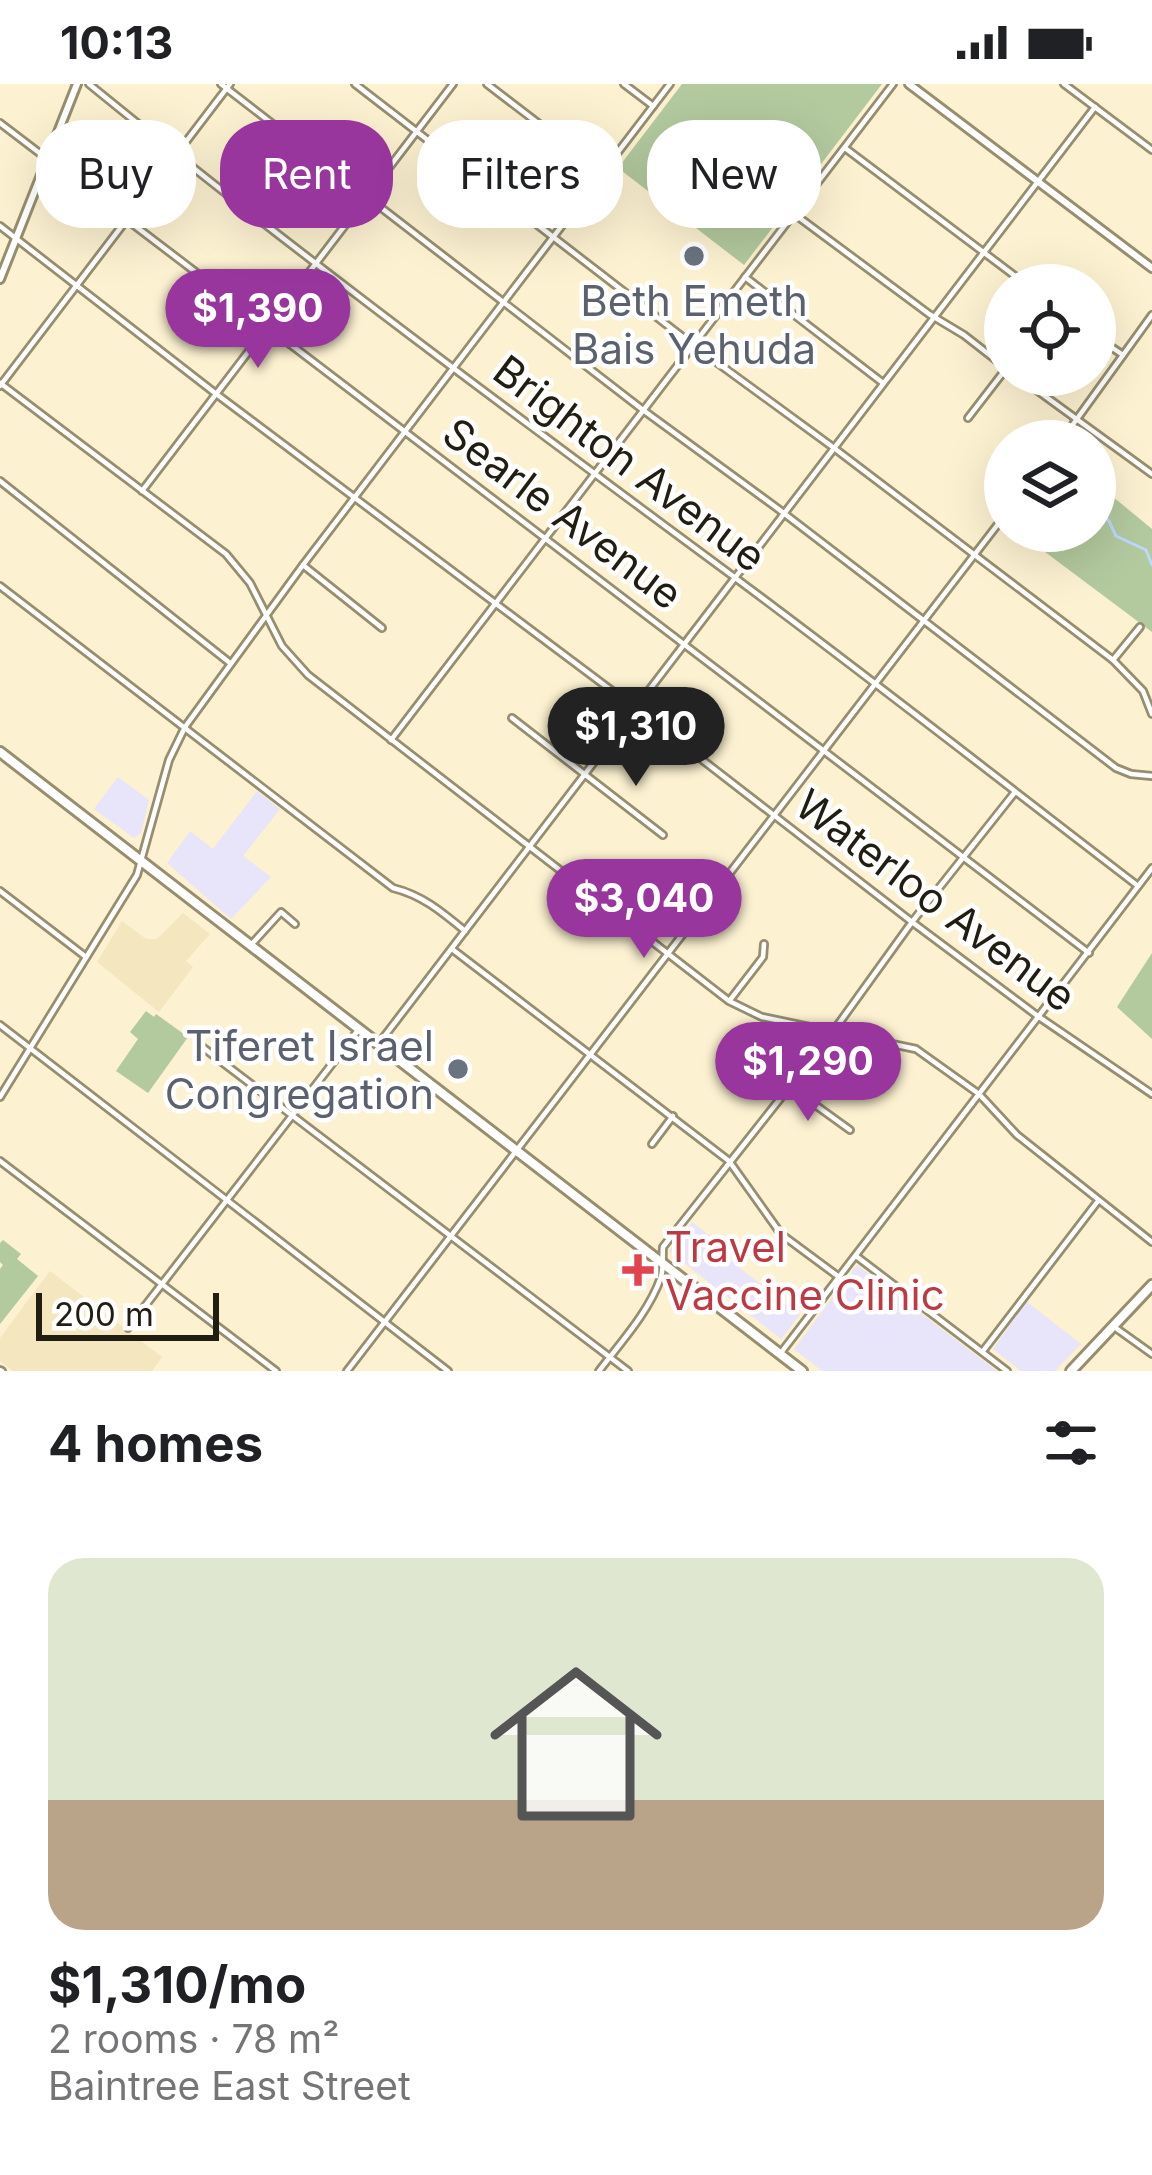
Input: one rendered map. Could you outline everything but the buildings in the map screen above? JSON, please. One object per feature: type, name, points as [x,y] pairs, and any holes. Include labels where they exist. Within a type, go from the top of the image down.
[{"type":"main road","points":[[0,752],[802,1371]]},
{"type":"main road","points":[[1070,1371],[1152,1285]]},
{"type":"street","points":[[63,120],[77,84]]},
{"type":"street","name":"Brighton Avenue","points":[[89,84],[133,120]]},
{"type":"street","points":[[355,84],[417,131],[393,162]]},
{"type":"street","points":[[425,120],[453,84]]},
{"type":"street","points":[[487,84],[534,120]]},
{"type":"street","points":[[624,84],[653,106]]},
{"type":"street","points":[[623,145],[670,84]]},
{"type":"street","points":[[821,179],[893,84]]},
{"type":"street","points":[[909,84],[1152,268]]},
{"type":"street","points":[[1064,84],[1149,147],[1152,136]]},
{"type":"street","points":[[196,126],[226,85],[270,120]]},
{"type":"street","points":[[378,1044],[1094,107]]},
{"type":"street","name":"Searle Avenue","points":[[0,123],[36,148]]},
{"type":"street","points":[[845,148],[1000,264]]},
{"type":"street","name":"Brighton Avenue","points":[[196,171],[1138,886]]},
{"type":"street","points":[[0,279],[36,188]]},
{"type":"street","points":[[393,218],[1116,768],[1152,776]]},
{"type":"street","name":"Waterloo Avenue","points":[[0,226],[912,922],[1152,1094]]},
{"type":"street","points":[[120,228],[0,384],[239,567],[282,646],[308,675],[730,1000],[762,1016],[916,1049],[979,1094],[1017,1136],[1152,1241]]},
{"type":"street","name":"Searle Avenue","points":[[141,228],[1089,953]]},
{"type":"street","points":[[142,491],[343,228]]},
{"type":"street","points":[[539,228],[1113,660],[1131,676],[1151,704],[1152,714]]},
{"type":"street","points":[[0,1097],[142,862],[169,760],[184,727],[560,228]]},
{"type":"street","points":[[391,740],[783,228]]},
{"type":"street","points":[[814,228],[984,351]]},
{"type":"street","points":[[745,277],[884,383]]},
{"type":"street","points":[[1078,418],[1152,314]]},
{"type":"street","points":[[1116,351],[1123,356]]},
{"type":"street","points":[[968,418],[984,396]]},
{"type":"street","points":[[1043,396],[1151,471]]},
{"type":"street","points":[[0,481],[230,664]]},
{"type":"street","points":[[347,1371],[984,542]]},
{"type":"street","points":[[303,565],[382,628]]},
{"type":"street","points":[[0,586],[392,888],[434,905],[465,931]]},
{"type":"street","points":[[1113,660],[1140,627]]},
{"type":"street","points":[[512,718],[663,835]]},
{"type":"street","points":[[599,1371],[654,1292],[661,1277],[663,1247],[1016,792]]},
{"type":"street","points":[[780,1354],[1152,868]]},
{"type":"street","points":[[0,891],[87,957]]},
{"type":"street","points":[[250,946],[281,912],[295,923]]},
{"type":"street","points":[[730,1000],[763,957],[764,944]]},
{"type":"street","points":[[452,949],[729,1161],[781,1234],[839,1278]]},
{"type":"street","points":[[0,1025],[448,1371]]},
{"type":"street","points":[[128,1328],[359,1029]]},
{"type":"street","points":[[201,1046],[628,1371]]},
{"type":"street","points":[[789,1086],[850,1130]]},
{"type":"street","points":[[652,1144],[673,1116]]},
{"type":"street","points":[[0,1161],[276,1371]]},
{"type":"street","points":[[983,1351],[1098,1201]]},
{"type":"street","points":[[856,1256],[1007,1371]]},
{"type":"street","points":[[1113,1325],[1152,1354]]},
{"type":"shaded area","points":[[118,777],[149,800],[141,833],[134,838],[94,809]]},
{"type":"shaded area","points":[[257,791],[280,809],[243,856],[271,877],[231,919],[167,863],[190,831],[213,849]]},
{"type":"shaded area","points":[[183,913],[210,934],[186,961],[193,967],[159,1012],[97,962],[122,921],[146,939],[157,939]]},
{"type":"shaded area","points":[[692,1222],[725,1248],[722,1254],[800,1315],[781,1339],[669,1251]]},
{"type":"shaded area","points":[[857,1265],[997,1371],[822,1371],[794,1349]]},
{"type":"shaded area","points":[[50,1271],[162,1357],[152,1371],[13,1371],[0,1361],[0,1338]]},
{"type":"shaded area","points":[[1026,1301],[1081,1344],[1055,1371],[1021,1371],[993,1349]]},
{"type":"green space","points":[[682,84],[882,84],[821,164],[821,120],[655,120]]},
{"type":"green space","points":[[647,130],[647,190],[623,172],[623,161]]},
{"type":"green space","points":[[696,228],[772,228],[744,265]]},
{"type":"green space","points":[[1116,499],[1152,529],[1152,632],[1045,552],[1116,552]]},
{"type":"green space","points":[[1152,953],[1152,1039],[1117,1007]]},
{"type":"green space","points":[[146,1011],[188,1037],[148,1093],[116,1071],[138,1039],[130,1032]]},
{"type":"green space","points":[[3,1240],[38,1276],[0,1324],[0,1243]]},
{"type":"waterway","points":[[1116,536],[1146,550],[1152,565]]},
{"type":"place","name":"Beth Emeth Bais Yehuda","points":[[694,256]]},
{"type":"place","name":"Tiferet Israel Congregation","points":[[458,1069]]},
{"type":"place","name":"Travel Vaccine Clinic","points":[[638,1270]]}]
